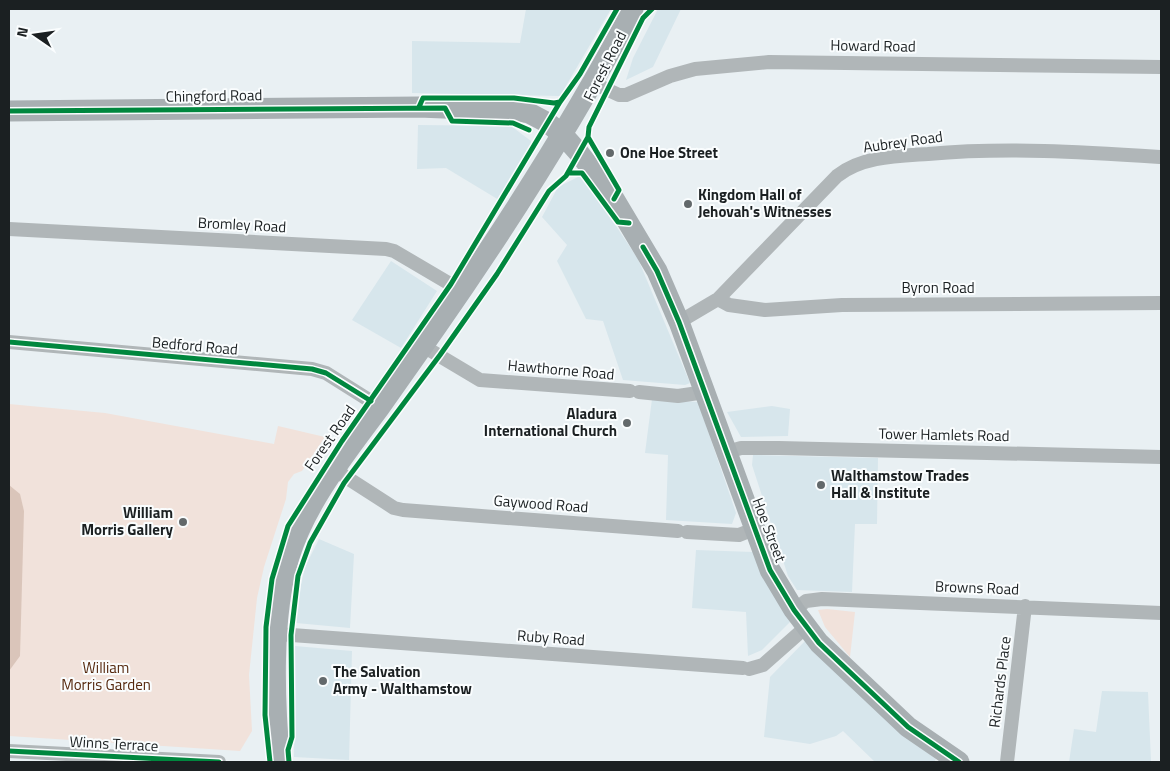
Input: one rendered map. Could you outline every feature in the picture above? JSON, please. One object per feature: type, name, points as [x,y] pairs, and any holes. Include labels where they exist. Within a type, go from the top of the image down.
[{"type":"main road","name":"Forest Road","points":[[280,762],[275,692],[282,592],[289,557],[318,496],[335,470],[423,346],[456,287],[563,135],[600,86],[633,9]]},
{"type":"main road","name":"Chingford Road","points":[[9,111],[406,107],[491,109],[530,113],[548,122],[563,135]]},
{"type":"main road","name":"Hoe Street","points":[[563,135],[592,168],[657,271],[679,322],[770,570],[800,618],[819,643],[908,727],[956,761]]},
{"type":"street","name":"Howard Road","points":[[600,86],[626,95],[670,76],[695,69],[769,62],[1161,67]]},
{"type":"street","name":"Aubrey Road","points":[[679,322],[718,299],[837,176],[845,170],[868,160],[994,149],[1161,157]]},
{"type":"street","name":"Bromley Road","points":[[9,229],[386,249],[394,251],[456,287]]},
{"type":"street","name":"Byron Road","points":[[718,299],[729,305],[765,310],[842,305],[1161,303]]},
{"type":"street","name":"Bedford Road","points":[[9,342],[312,369],[326,373],[380,406]]},
{"type":"street","name":"Hawthorne Road","points":[[423,346],[480,380],[678,396],[705,392]]},
{"type":"street","name":"Tower Hamlets Road","points":[[727,452],[741,448],[778,448],[1161,457]]},
{"type":"street","name":"Gaywood Road","points":[[335,470],[394,508],[403,510],[739,536],[754,529]]},
{"type":"street","name":"Browns Road","points":[[800,618],[806,601],[822,599],[1161,612]]},
{"type":"street","name":"Richards Place","points":[[1007,762],[1025,606]]},
{"type":"street","name":"Ruby Road","points":[[278,634],[746,668],[763,665],[800,618]]},
{"type":"street","name":"Winns Terrace","points":[[9,752],[219,762]]},
{"type":"shaded area","points":[[526,9],[611,9],[560,96],[412,93],[412,41],[520,43]]},
{"type":"shaded area","points":[[658,9],[681,9],[653,67],[626,80],[633,58]]},
{"type":"shaded area","points":[[418,125],[511,126],[531,141],[531,145],[499,200],[446,168],[417,169]]},
{"type":"shaded area","points":[[582,175],[638,259],[690,383],[685,385],[623,380],[603,321],[586,319],[557,261],[567,245],[542,217],[558,187]]},
{"type":"shaded area","points":[[391,261],[437,291],[401,348],[352,320]]},
{"type":"shaded area","points":[[652,399],[698,402],[736,513],[732,524],[666,520],[668,455],[645,453]]},
{"type":"shaded area","points":[[772,406],[790,409],[788,436],[741,437],[727,412]]},
{"type":"shaded area","points":[[753,455],[878,458],[877,524],[855,524],[852,592],[797,590],[788,576],[752,465]]},
{"type":"shaded area","points":[[9,485],[20,494],[24,511],[20,656],[9,671]]},
{"type":"shaded area","points":[[319,539],[354,554],[350,628],[296,623],[298,598],[305,567]]},
{"type":"shaded area","points":[[696,550],[753,552],[790,622],[762,650],[748,656],[746,612],[692,608]]},
{"type":"shaded area","points":[[805,641],[896,729],[936,759],[934,762],[875,762],[843,731],[836,736],[810,744],[764,737],[770,677]]},
{"type":"shaded area","name":"The Salvation Army - Walthamstow","points":[[295,646],[352,651],[349,760],[294,757]]},
{"type":"shaded area","points":[[1102,691],[1148,692],[1151,762],[1069,762],[1074,729],[1096,732]]},
{"type":"green space","name":"William Morris Garden","points":[[9,404],[105,413],[274,444],[278,426],[325,437],[302,471],[294,474],[288,482],[286,499],[264,567],[257,598],[249,675],[252,731],[240,751],[9,736]]},
{"type":"green space","points":[[818,610],[855,612],[850,657],[825,627]]},
{"type":"cycle path","points":[[419,107],[423,98],[514,98],[554,103],[560,102],[580,74],[617,9]]},
{"type":"cycle path","points":[[614,199],[619,190],[588,137],[589,127],[643,18],[652,9]]},
{"type":"cycle path","points":[[270,762],[265,715],[266,627],[272,579],[288,526],[342,441],[451,284],[560,102]]},
{"type":"cycle path","points":[[9,111],[445,108],[452,121],[513,123],[529,130]]},
{"type":"cycle path","points":[[289,762],[288,750],[292,737],[291,635],[298,576],[310,543],[344,483],[440,355],[497,274],[549,191],[566,176],[588,137]]},
{"type":"cycle path","points":[[568,173],[582,173],[618,222],[629,223]]},
{"type":"cycle path","points":[[643,247],[657,271],[679,322],[770,570],[794,610],[819,643],[908,727],[959,762]]},
{"type":"cycle path","points":[[9,342],[312,369],[326,373],[371,401]]},
{"type":"cycle path","points":[[9,751],[219,762]]},
{"type":"place","name":"One Hoe Street","points":[[610,153]]},
{"type":"place","name":"Kingdom Hall of Jehovah's Witnesses","points":[[688,204]]},
{"type":"place","name":"Aladura International Church","points":[[627,423]]},
{"type":"place","name":"Walthamstow Trades Hall & Institute","points":[[821,485]]},
{"type":"place","name":"William Morris Gallery","points":[[183,522]]},
{"type":"place","name":"The Salvation Army - Walthamstow","points":[[323,681]]}]
